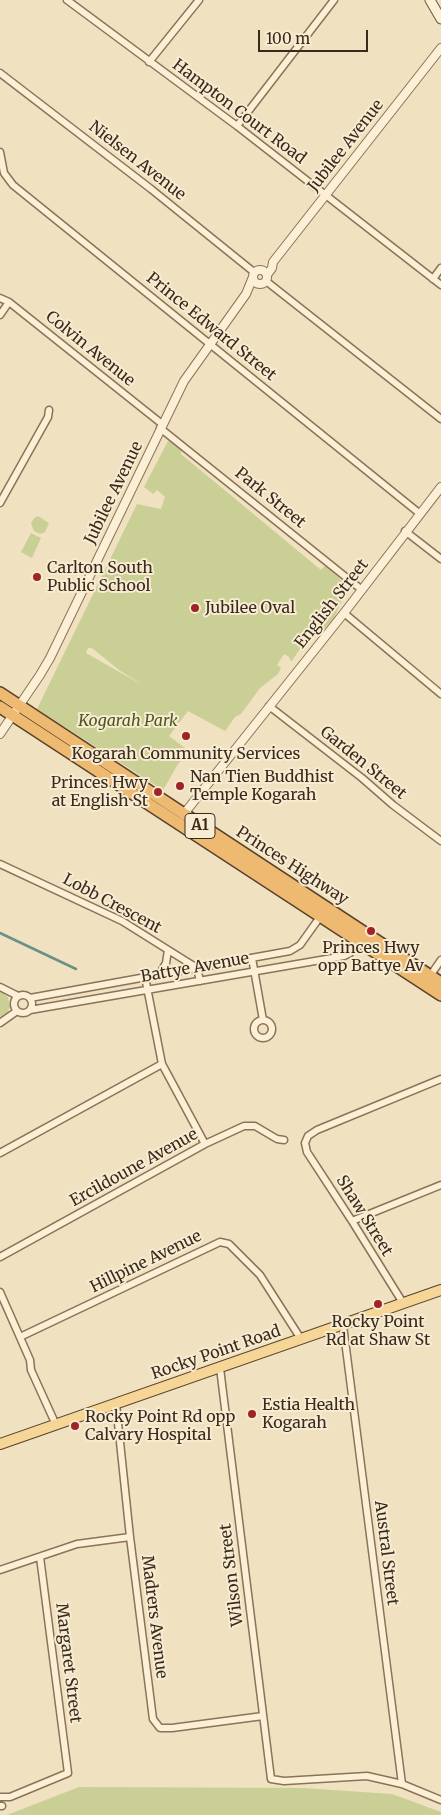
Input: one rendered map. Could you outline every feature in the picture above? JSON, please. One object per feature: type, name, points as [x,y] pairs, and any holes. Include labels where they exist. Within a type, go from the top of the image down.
[{"type":"highway","name":"Princes Highway","points":[[0,693],[16,711],[320,917],[441,995]]},
{"type":"highway","name":"Princes Highway","points":[[0,707],[16,711],[183,815],[441,983]]},
{"type":"main road","points":[[430,0],[441,19]]},
{"type":"main road","name":"Rocky Point Road","points":[[0,1444],[441,1291]]},
{"type":"street","name":"Hampton Court Road","points":[[68,0],[237,126],[441,285]]},
{"type":"street","points":[[149,62],[199,0]]},
{"type":"street","points":[[237,126],[334,0]]},
{"type":"street","name":"Jubilee Avenue","points":[[0,734],[50,658],[184,381],[246,294],[256,273],[273,262],[441,48]]},
{"type":"street","name":"Nielsen Avenue","points":[[0,73],[151,189],[256,273]]},
{"type":"street","name":"Prince Edward Street","points":[[0,152],[4,173],[13,185],[419,513]]},
{"type":"street","name":"Jubilee Avenue","points":[[246,294],[256,289],[264,280],[272,268],[273,262]]},
{"type":"street","points":[[433,278],[441,268]]},
{"type":"street","points":[[265,272],[264,280],[256,282],[256,273],[265,272]]},
{"type":"street","points":[[264,280],[441,419]]},
{"type":"street","name":"Colvin Avenue","points":[[0,298],[9,302],[161,426]]},
{"type":"street","points":[[0,316],[9,302]]},
{"type":"street","points":[[0,503],[48,416],[49,410]]},
{"type":"street","name":"Park Street","points":[[161,426],[362,590]]},
{"type":"street","name":"English Street","points":[[183,815],[344,613],[419,513],[441,487]]},
{"type":"street","points":[[406,531],[441,559]]},
{"type":"street","points":[[344,613],[441,694]]},
{"type":"street","name":"Garden Street","points":[[269,706],[362,778],[393,806],[441,841]]},
{"type":"street","name":"Lobb Crescent","points":[[0,864],[122,921],[198,968]]},
{"type":"street","name":"Battye Avenue","points":[[30,998],[295,949],[320,917]]},
{"type":"street","name":"Battye Avenue","points":[[30,1010],[344,956],[350,952],[358,940]]},
{"type":"street","points":[[159,975],[166,963],[168,950]]},
{"type":"street","points":[[252,958],[263,1020]]},
{"type":"street","points":[[430,976],[441,960]]},
{"type":"street","points":[[198,968],[200,981]]},
{"type":"street","points":[[146,977],[162,1064],[205,1144]]},
{"type":"street","points":[[0,987],[18,996],[25,995],[30,998],[32,1005],[30,1010],[25,1013],[17,1012],[0,1023]]},
{"type":"street","points":[[89,987],[91,1000]]},
{"type":"street","points":[[17,1012],[14,1004],[18,996]]},
{"type":"street","points":[[0,1153],[162,1064]]},
{"type":"street","name":"Shaw Street","points":[[403,1303],[307,1152],[304,1143],[308,1136],[317,1130],[441,1079]]},
{"type":"street","name":"Ercildoune Avenue","points":[[0,1257],[205,1144],[244,1126],[255,1126],[272,1136],[284,1140]]},
{"type":"street","points":[[352,1221],[441,1185]]},
{"type":"street","name":"Hillpine Avenue","points":[[20,1337],[220,1242],[230,1244],[260,1275],[301,1339]]},
{"type":"street","points":[[0,1292],[56,1426]]},
{"type":"street","name":"Austral Street","points":[[343,1325],[402,1784]]},
{"type":"street","name":"Wilson Street","points":[[220,1368],[271,1779],[284,1781],[367,1776],[402,1784]]},
{"type":"street","name":"Madrers Avenue","points":[[116,1404],[130,1537],[153,1719],[160,1728],[172,1728],[263,1716]]},
{"type":"street","points":[[0,1570],[77,1544],[130,1537]]},
{"type":"street","name":"Margaret Street","points":[[0,1797],[10,1797],[68,1773],[40,1556]]},
{"type":"street","points":[[402,1784],[441,1800]]},
{"type":"green space","name":"Kogarah Park","points":[[168,441],[172,441],[182,448],[181,454],[321,570],[326,565],[341,580],[344,590],[343,598],[334,618],[318,636],[309,636],[291,662],[289,657],[284,654],[277,665],[281,668],[278,674],[260,688],[241,714],[235,717],[225,731],[188,711],[169,736],[190,752],[178,764],[163,790],[37,709],[137,504],[161,509],[165,497],[157,490],[153,494],[144,487]],"holes":[[[88,648],[92,648],[119,670],[144,686],[86,653]]]},
{"type":"green space","points":[[38,516],[49,523],[45,532],[40,534],[34,531],[31,523]]},
{"type":"green space","points":[[31,533],[41,538],[32,558],[21,552]]},
{"type":"green space","points":[[0,992],[8,997],[10,1007],[6,1015],[0,1018]]},
{"type":"green space","points":[[79,1787],[303,1788],[392,1794],[441,1812],[441,1815],[7,1815]]},
{"type":"waterway","points":[[0,933],[76,969]]},
{"type":"place","name":"Carlton South Public School","points":[[37,577]]},
{"type":"place","name":"Jubilee Oval","points":[[195,608]]},
{"type":"place","name":"Kogarah Community Services","points":[[186,736]]},
{"type":"place","name":"Nan Tien Buddhist Temple Kogarah","points":[[180,786]]},
{"type":"place","name":"Princes Hwy at English St","points":[[158,792]]},
{"type":"place","name":"Princes Hwy opp Battye Av","points":[[371,931]]},
{"type":"place","name":"Rocky Point Rd at Shaw St","points":[[378,1304]]},
{"type":"place","name":"Estia Health Kogarah","points":[[252,1414]]},
{"type":"place","name":"Rocky Point Rd opp Calvary Hospital","points":[[75,1426]]}]
